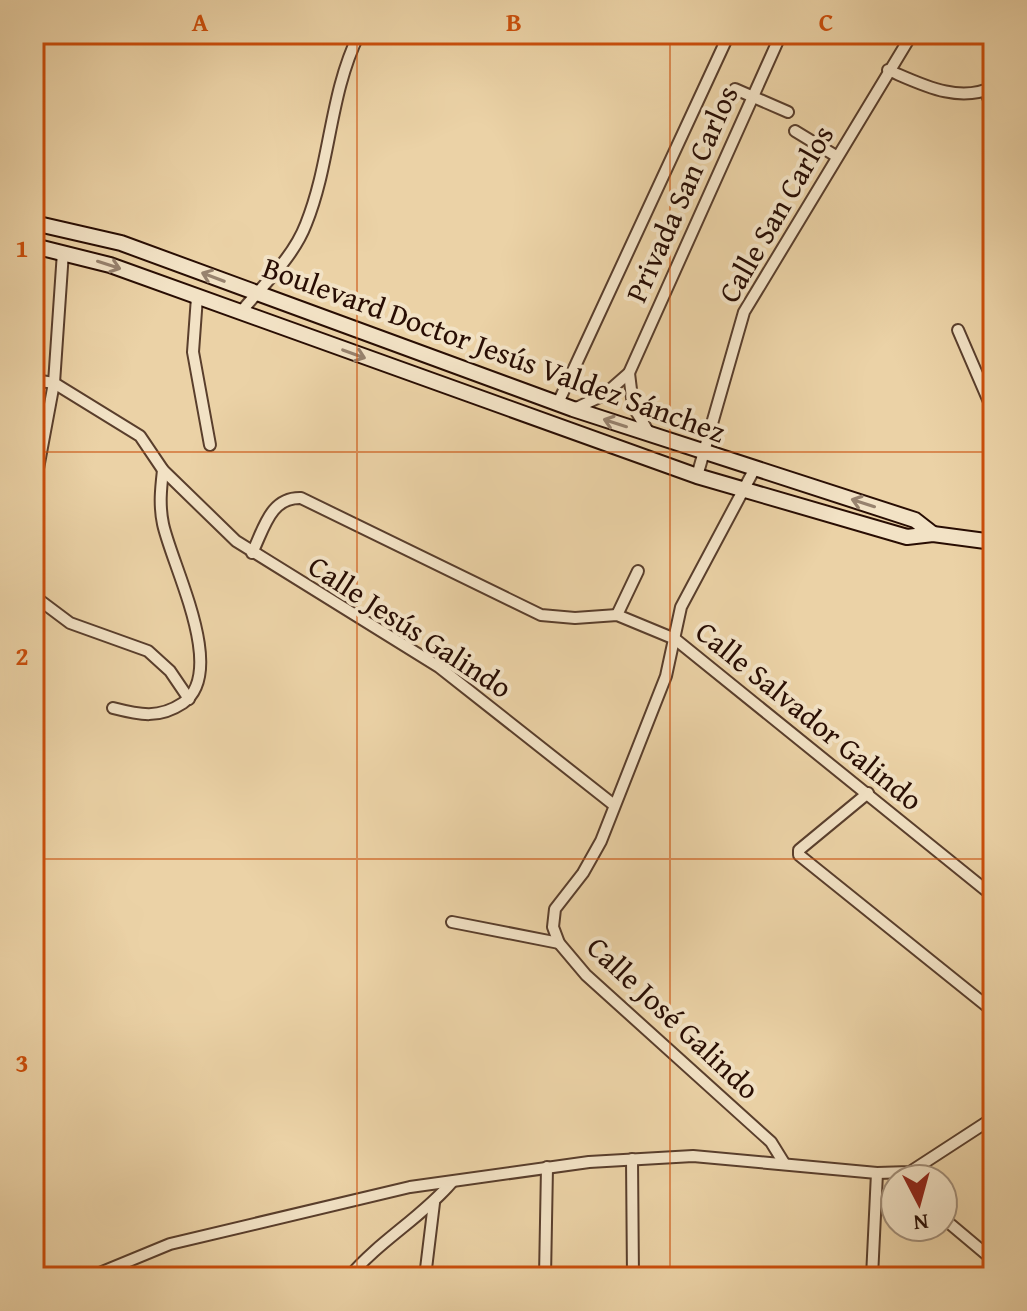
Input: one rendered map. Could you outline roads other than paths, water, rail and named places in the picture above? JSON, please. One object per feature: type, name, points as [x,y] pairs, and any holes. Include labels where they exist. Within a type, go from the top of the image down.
[{"type":"main road","name":"Boulevard Doctor Jesús Valdez Sánchez","points":[[34,223],[121,243],[573,409],[915,520],[933,534]]},
{"type":"main road","name":"Boulevard Doctor Jesús Valdez Sánchez","points":[[34,246],[63,252],[197,297],[745,492],[907,537],[933,534],[993,542]]},
{"type":"street","points":[[240,313],[288,257],[306,225],[336,90],[359,34]]},
{"type":"street","points":[[558,403],[729,34]]},
{"type":"street","name":"Privada San Carlos","points":[[573,409],[604,395],[629,373],[781,34]]},
{"type":"street","name":"Calle San Carlos","points":[[697,476],[744,312],[912,34]]},
{"type":"street","points":[[888,70],[942,92],[989,89],[993,108]]},
{"type":"street","points":[[735,89],[788,112]]},
{"type":"street","points":[[795,131],[836,156]]},
{"type":"street","points":[[34,490],[54,383],[63,252]]},
{"type":"street","points":[[197,297],[193,352],[210,445]]},
{"type":"street","points":[[958,330],[993,411]]},
{"type":"street","points":[[629,373],[633,406],[650,434]]},
{"type":"street","points":[[34,380],[54,383]]},
{"type":"street","name":"Calle Jesús Galindo","points":[[54,383],[140,436],[163,470],[252,553],[439,667],[614,805]]},
{"type":"street","points":[[113,708],[143,715],[159,715],[189,699],[198,685],[198,640],[163,526],[159,499],[163,470]]},
{"type":"street","name":"Calle José Galindo","points":[[754,470],[745,492],[681,607],[666,676],[594,855],[555,909],[553,927],[559,943],[613,1002],[771,1142],[784,1163]]},
{"type":"street","name":"Calle Salvador Galindo","points":[[252,553],[276,504],[289,498],[301,498],[541,615],[575,618],[617,615],[675,639],[993,896]]},
{"type":"street","points":[[617,615],[638,571]]},
{"type":"street","points":[[34,596],[57,615],[83,629],[148,651],[170,671],[189,699]]},
{"type":"street","points":[[868,793],[799,850],[799,855],[993,1011]]},
{"type":"street","points":[[452,922],[559,943]]},
{"type":"street","points":[[926,1163],[993,1118]]},
{"type":"street","points":[[90,1277],[170,1244],[410,1187],[547,1167],[693,1156],[879,1175]]},
{"type":"street","points":[[632,1159],[633,1277]]},
{"type":"street","points":[[545,1277],[547,1167]]},
{"type":"street","points":[[349,1277],[363,1261],[434,1203],[452,1182]]},
{"type":"street","points":[[425,1277],[434,1203]]},
{"type":"street","points":[[872,1277],[879,1226]]},
{"type":"street","points":[[959,1231],[993,1260]]}]
